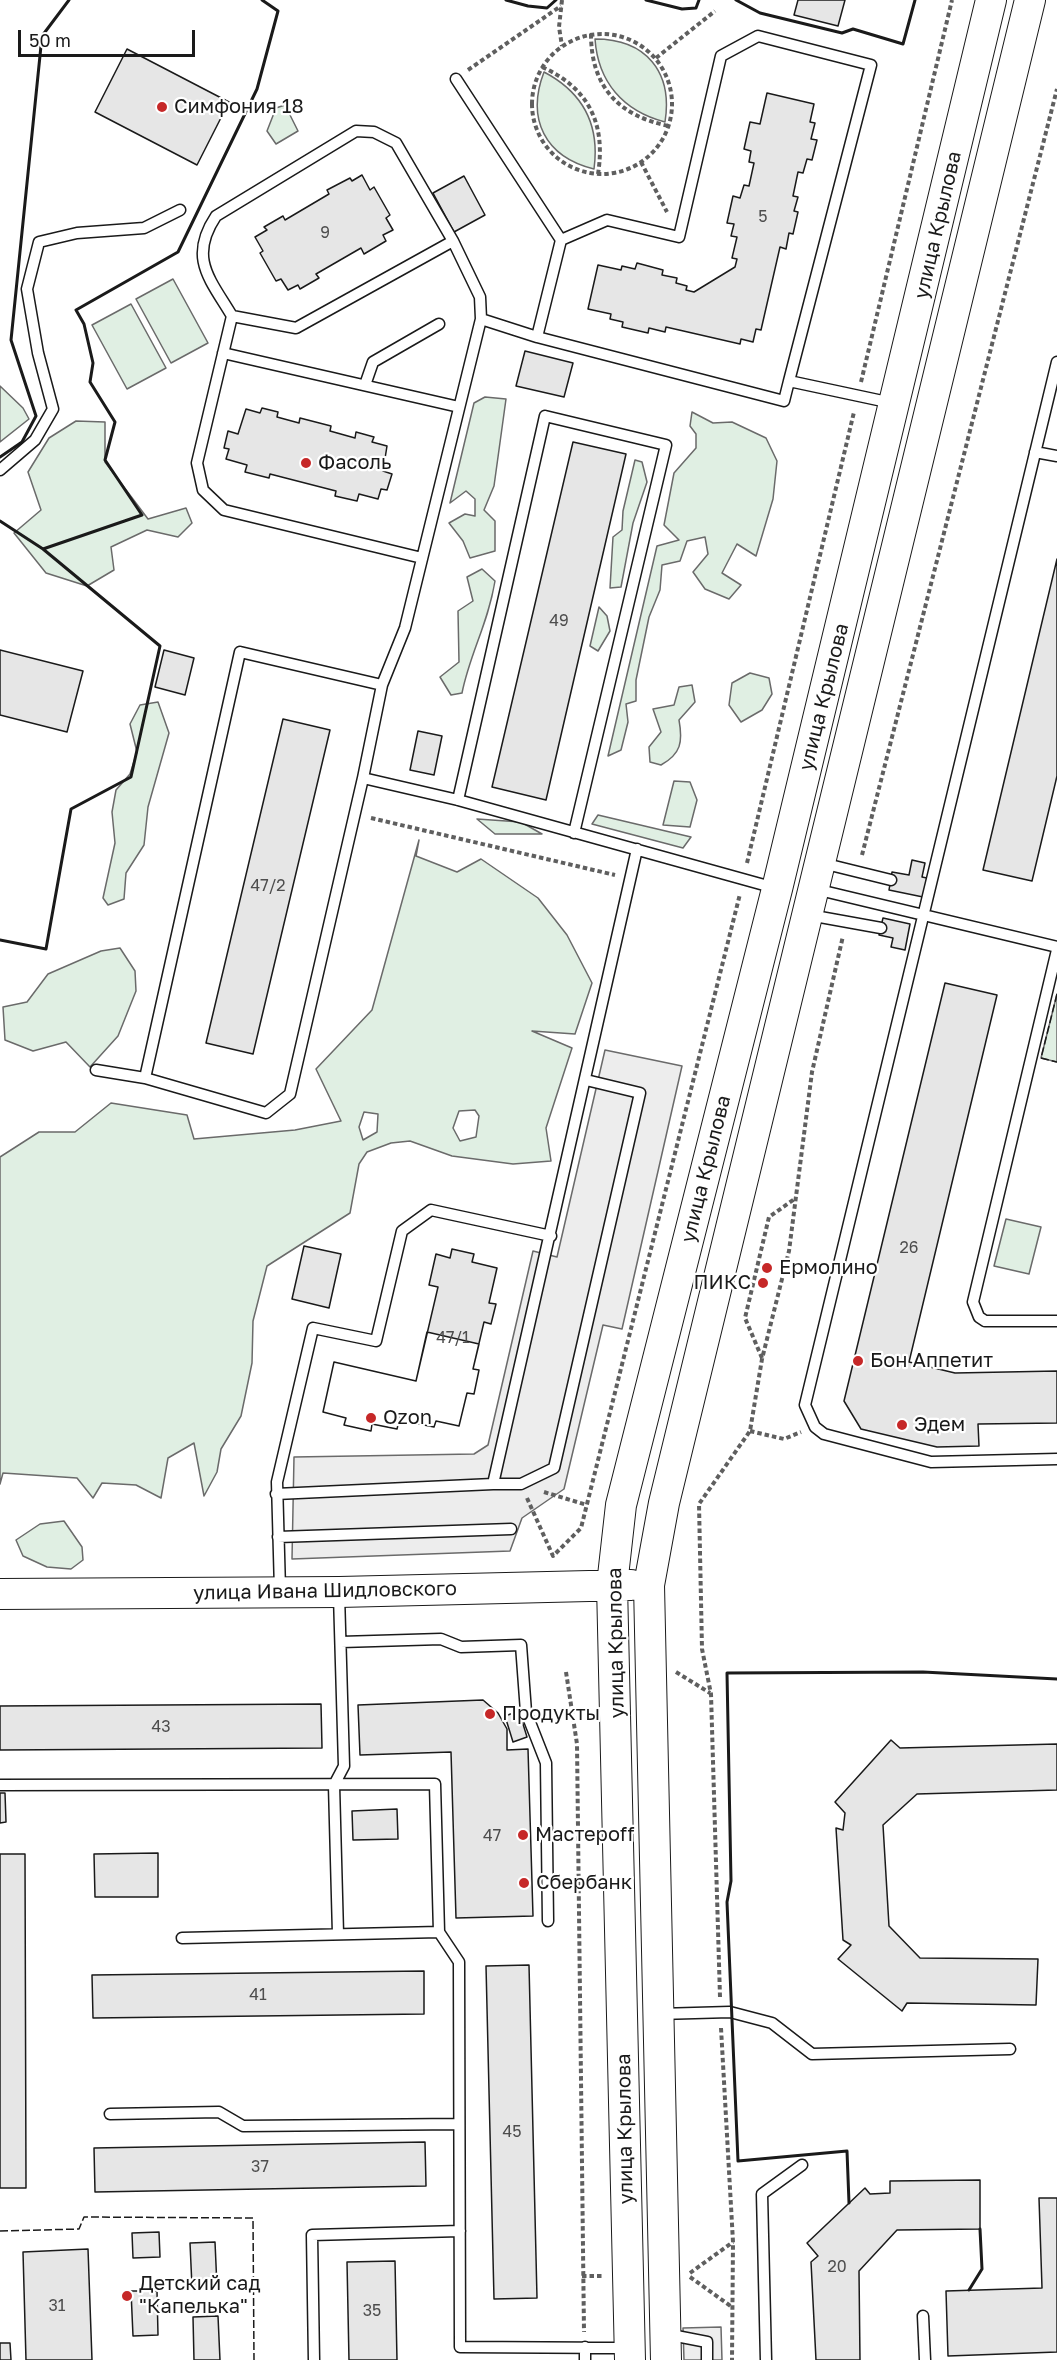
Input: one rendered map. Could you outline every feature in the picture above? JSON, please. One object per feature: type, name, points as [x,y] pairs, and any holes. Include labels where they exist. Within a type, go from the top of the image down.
[{"type":"main road","name":"улица Крылова","points":[[629,2354],[612,1586],[621,1505],[777,889],[991,0]]},
{"type":"main road","name":"улица Крылова","points":[[666,2347],[650,1585],[664,1503],[1030,0]]},
{"type":"main road","name":"улица Ивана Шидловского","points":[[0,1594],[339,1592],[650,1585]]},
{"type":"lane","points":[[481,320],[537,337],[784,401],[871,65],[758,36],[721,56],[679,237],[607,220],[561,240]]},
{"type":"lane","points":[[456,79],[561,240],[537,337]]},
{"type":"lane","points":[[96,1070],[145,1078],[266,1113],[290,1094],[355,815],[382,685],[405,628],[481,320],[480,297],[453,241],[396,143],[374,132],[356,131],[216,216],[205,233],[203,266],[232,316],[197,463],[203,490],[224,510],[422,558]]},
{"type":"lane","points":[[0,470],[35,440],[53,409],[38,354],[27,289],[39,242],[77,233],[144,228],[180,210]]},
{"type":"lane","points":[[232,316],[296,328],[453,241]]},
{"type":"lane","points":[[365,385],[373,362],[439,324]]},
{"type":"lane","points":[[223,353],[459,407]]},
{"type":"lane","points":[[1057,362],[805,1405],[812,1422],[824,1434],[931,1462],[1057,1459]]},
{"type":"lane","points":[[789,381],[895,404]]},
{"type":"lane","points":[[458,801],[544,416],[666,445],[574,833]]},
{"type":"lane","points":[[1035,452],[1057,456]]},
{"type":"lane","points":[[145,1078],[240,652],[382,685]]},
{"type":"lane","points":[[363,778],[458,801],[777,889]]},
{"type":"lane","points":[[494,1484],[637,849]]},
{"type":"lane","points":[[812,889],[858,872],[891,880]]},
{"type":"lane","points":[[812,889],[1057,949],[973,1302],[974,1309],[984,1321],[1057,1321]]},
{"type":"lane","points":[[812,889],[846,922],[881,928]]},
{"type":"lane","points":[[276,1494],[521,1484],[554,1468],[640,1093],[586,1080]]},
{"type":"lane","points":[[280,1592],[276,1494],[313,1328],[376,1341],[402,1231],[431,1210],[551,1236]]},
{"type":"lane","points":[[278,1537],[511,1529]]},
{"type":"lane","points":[[338,1934],[334,1785],[344,1766],[339,1592]]},
{"type":"lane","points":[[340,1642],[441,1640],[460,1647],[521,1645],[526,1712],[546,1763],[549,1921]]},
{"type":"lane","points":[[0,1785],[435,1784],[439,1932],[459,1962],[460,2347],[585,2347],[629,2354]]},
{"type":"lane","points":[[182,1938],[439,1932]]},
{"type":"lane","points":[[659,2014],[730,2012],[772,2023],[812,2054],[1010,2049]]},
{"type":"lane","points":[[110,2114],[219,2112],[243,2126],[459,2124]]},
{"type":"lane","points":[[766,2360],[762,2194],[802,2165]]},
{"type":"lane","points":[[314,2360],[312,2235],[459,2231]]},
{"type":"lane","points":[[923,2316],[925,2360]]},
{"type":"lane","points":[[666,2347],[707,2342],[707,2360]]},
{"type":"lane","points":[[585,2347],[585,2360]]},
{"type":"path","points":[[562,0],[559,27],[562,46]]},
{"type":"path","points":[[521,1484],[553,1556],[581,1528],[587,1505],[743,879],[952,0]]},
{"type":"path","points":[[456,79],[561,6]]},
{"type":"path","points":[[656,58],[715,11]]},
{"type":"path","points":[[591,34],[594,67],[611,96],[637,117],[669,126]]},
{"type":"path","points":[[591,34],[622,36],[637,43],[656,58],[668,79],[672,94],[669,126],[653,152],[641,162],[613,173],[598,174],[582,171],[561,160],[544,143],[536,129],[532,98],[542,68],[562,46],[591,34]]},
{"type":"path","points":[[542,68],[571,84],[591,110],[601,141],[598,174]]},
{"type":"path","points":[[858,872],[1057,89]]},
{"type":"path","points":[[641,162],[679,237]]},
{"type":"path","points":[[355,815],[630,879]]},
{"type":"path","points":[[732,2360],[733,2242],[720,2013],[711,1694],[702,1649],[699,1504],[750,1431],[762,1359],[789,1251],[812,1072],[846,922]]},
{"type":"path","points":[[762,1359],[745,1318],[769,1217],[796,1198]]},
{"type":"path","points":[[750,1431],[784,1439]]},
{"type":"path","points":[[521,1484],[587,1505]]},
{"type":"path","points":[[672,1669],[711,1694]]},
{"type":"path","points":[[566,1672],[577,1744],[585,2347]]},
{"type":"path","points":[[732,2307],[687,2275],[733,2242]]},
{"type":"green space","points":[[595,39],[629,45],[642,52],[652,62],[665,88],[665,122],[637,110],[615,92],[601,69]]},
{"type":"green space","points":[[544,72],[570,90],[586,112],[594,138],[594,169],[563,155],[544,134],[537,105]]},
{"type":"green space","points":[[285,105],[298,131],[276,144],[267,131],[276,108]]},
{"type":"green space","points":[[173,279],[208,343],[171,363],[136,299]]},
{"type":"green space","points":[[131,304],[166,368],[127,389],[92,325]]},
{"type":"green space","points":[[0,386],[23,408],[29,419],[0,442]]},
{"type":"green space","points":[[485,397],[506,399],[494,486],[484,510],[495,521],[495,551],[470,558],[463,541],[449,523],[465,514],[475,516],[475,499],[466,491],[450,503],[474,403]]},
{"type":"green space","points":[[692,412],[713,423],[732,422],[766,438],[777,461],[773,499],[756,556],[737,544],[722,573],[741,585],[729,599],[705,589],[693,572],[708,554],[705,537],[687,541],[680,561],[662,565],[660,590],[649,617],[636,680],[636,701],[626,704],[628,722],[621,750],[608,756],[657,546],[679,540],[664,525],[674,473],[696,448],[696,434],[690,426]]},
{"type":"green space","points":[[76,421],[105,422],[105,462],[148,519],[186,508],[192,523],[178,537],[147,530],[111,547],[114,570],[87,586],[46,573],[14,533],[41,510],[28,472],[49,438]]},
{"type":"green space","points":[[635,460],[642,462],[647,482],[633,523],[621,587],[610,588],[613,537],[622,530],[623,511]]},
{"type":"green space","points":[[482,569],[495,581],[492,597],[462,693],[451,695],[440,677],[459,662],[458,611],[473,601],[467,577]]},
{"type":"green space","points":[[599,607],[607,616],[610,631],[598,651],[590,646]]},
{"type":"green space","points":[[750,673],[769,678],[772,694],[762,710],[741,722],[729,705],[732,683]]},
{"type":"green space","points":[[692,685],[695,702],[679,720],[681,735],[677,752],[661,765],[650,762],[649,747],[661,732],[653,709],[674,705],[679,687]]},
{"type":"green space","points":[[158,702],[169,733],[148,807],[144,845],[126,873],[124,899],[108,905],[103,898],[115,843],[112,812],[116,790],[130,774],[137,752],[130,724],[140,705]]},
{"type":"green space","points":[[674,781],[690,782],[697,800],[690,827],[663,825]]},
{"type":"green space","points":[[598,815],[691,837],[683,848],[592,824]]},
{"type":"green space","points":[[477,819],[521,822],[542,834],[495,834]]},
{"type":"green space","points":[[419,840],[416,856],[457,872],[481,859],[538,898],[567,935],[592,983],[575,1034],[532,1031],[572,1048],[546,1128],[551,1161],[513,1164],[452,1156],[410,1141],[391,1143],[367,1152],[359,1164],[350,1213],[267,1266],[253,1321],[252,1363],[241,1416],[221,1449],[217,1472],[204,1496],[194,1443],[168,1458],[161,1498],[136,1485],[102,1483],[93,1498],[77,1478],[3,1473],[0,1484],[0,1157],[39,1132],[75,1132],[111,1103],[187,1115],[194,1139],[295,1130],[341,1121],[316,1069],[372,1010]],"holes":[[[475,1110],[479,1116],[476,1137],[460,1141],[453,1128],[459,1111]],[[364,1112],[378,1114],[377,1132],[363,1140],[359,1127]]]},
{"type":"green space","points":[[120,948],[135,971],[136,991],[118,1036],[90,1067],[66,1042],[33,1051],[5,1040],[3,1007],[27,1002],[48,974],[101,951]]},
{"type":"green space","points":[[1057,994],[1057,1062],[1041,1058]]},
{"type":"green space","points":[[1006,1219],[1041,1227],[1029,1274],[994,1266]]},
{"type":"green space","points":[[64,1521],[82,1547],[83,1560],[71,1569],[47,1567],[23,1556],[16,1540],[40,1524]]},
{"type":"shaded area","points":[[605,1050],[682,1066],[622,1329],[603,1325],[564,1489],[522,1518],[510,1551],[292,1559],[294,1457],[474,1454],[488,1445],[533,1251],[557,1257]]},
{"type":"shaded area","points":[[721,2327],[722,2360],[684,2360],[683,2328]]},
{"type":"building","points":[[798,0],[845,0],[838,26],[794,15]]},
{"type":"building","name":"Симфония 18","points":[[127,49],[229,102],[197,165],[95,112]]},
{"type":"building","points":[[767,93],[814,104],[810,122],[815,123],[811,139],[817,140],[812,160],[807,159],[803,173],[798,172],[793,196],[798,197],[794,211],[798,212],[793,234],[789,233],[786,249],[780,247],[761,330],[756,329],[753,342],[741,339],[740,344],[666,327],[665,332],[649,328],[648,333],[622,327],[623,322],[610,319],[611,314],[588,309],[598,265],[621,270],[622,266],[635,269],[637,263],[663,270],[662,275],[677,278],[676,283],[687,286],[686,290],[694,292],[735,267],[737,259],[732,258],[737,237],[731,236],[734,224],[727,223],[733,196],[740,198],[744,185],[749,186],[754,163],[749,162],[751,151],[744,149],[750,122],[760,124]]},
{"type":"building","points":[[362,175],[370,190],[374,187],[390,215],[386,218],[393,230],[383,235],[386,241],[364,254],[361,248],[316,274],[319,278],[300,289],[298,285],[288,290],[281,279],[276,281],[260,253],[263,251],[255,237],[267,230],[264,227],[283,216],[285,220],[329,194],[327,190],[350,178],[352,181]]},
{"type":"building","points":[[464,176],[485,215],[454,232],[433,193]]},
{"type":"building","points":[[525,351],[573,363],[564,397],[516,386]]},
{"type":"building","points":[[262,408],[278,412],[277,417],[299,423],[300,418],[331,426],[330,431],[355,438],[356,432],[374,437],[372,442],[387,446],[383,471],[392,474],[387,490],[381,489],[378,499],[359,494],[357,501],[335,496],[336,491],[270,474],[269,478],[245,472],[247,465],[226,459],[229,449],[224,448],[228,431],[238,434],[246,409],[260,413]]},
{"type":"building","points":[[573,442],[626,454],[546,800],[492,787]]},
{"type":"building","points":[[1057,559],[1057,776],[1032,881],[983,870]]},
{"type":"building","points":[[0,650],[83,671],[67,732],[0,715]]},
{"type":"building","points":[[164,650],[194,658],[185,695],[155,687]]},
{"type":"building","points":[[283,719],[330,730],[253,1054],[206,1043]]},
{"type":"building","points":[[418,731],[442,736],[434,775],[410,770]]},
{"type":"building","points":[[912,860],[925,863],[922,877],[927,878],[923,897],[889,890],[892,872],[909,875]]},
{"type":"building","points":[[883,918],[910,924],[905,950],[891,947],[893,938],[879,935]]},
{"type":"building","points":[[945,983],[997,995],[909,1362],[955,1373],[1057,1371],[1057,1423],[978,1424],[979,1446],[937,1447],[861,1429],[844,1401]]},
{"type":"building","points":[[304,1246],[341,1254],[329,1308],[292,1299]]},
{"type":"building","points":[[452,1249],[474,1254],[472,1262],[497,1268],[489,1303],[496,1304],[491,1324],[484,1322],[473,1369],[479,1370],[474,1394],[467,1393],[459,1426],[436,1421],[434,1427],[409,1422],[411,1415],[401,1413],[397,1429],[372,1424],[371,1431],[344,1425],[346,1418],[323,1412],[334,1362],[416,1381],[438,1287],[429,1285],[436,1254],[450,1258]]},
{"type":"building","points":[[427,1332],[479,1344],[473,1369],[479,1370],[474,1394],[467,1393],[459,1426],[436,1421],[434,1427],[409,1422],[411,1415],[401,1413],[397,1429],[372,1424],[371,1431],[344,1425],[346,1418],[323,1412],[334,1362],[416,1381]]},
{"type":"building","points":[[483,1700],[498,1713],[507,1729],[507,1750],[528,1749],[533,1916],[456,1918],[451,1752],[360,1755],[358,1705]]},
{"type":"building","points":[[321,1704],[322,1748],[0,1750],[0,1706]]},
{"type":"building","points":[[519,1711],[527,1737],[513,1742],[505,1716]]},
{"type":"building","points":[[891,1740],[900,1748],[1057,1744],[1057,1790],[917,1794],[883,1825],[889,1926],[920,1958],[1038,1959],[1036,2005],[907,2003],[902,2011],[838,1959],[851,1945],[843,1940],[836,1828],[843,1830],[845,1813],[835,1802]]},
{"type":"building","points":[[0,1793],[5,1793],[6,1822],[0,1823]]},
{"type":"building","points":[[397,1809],[398,1839],[353,1840],[352,1811]]},
{"type":"building","points":[[158,1853],[158,1897],[95,1897],[94,1854]]},
{"type":"building","points":[[0,1854],[25,1854],[26,2188],[0,2188]]},
{"type":"building","points":[[529,1965],[537,2298],[494,2299],[486,1966]]},
{"type":"building","points":[[424,1971],[424,2014],[93,2018],[92,1975]]},
{"type":"building","points":[[425,2142],[426,2186],[95,2192],[94,2148]]},
{"type":"building","points":[[980,2180],[980,2229],[897,2230],[859,2271],[860,2360],[816,2360],[811,2262],[818,2256],[807,2243],[865,2188],[870,2194],[890,2193],[890,2181]]},
{"type":"building","points":[[1039,2198],[1057,2198],[1057,2352],[948,2356],[946,2291],[1042,2288]]},
{"type":"building","points":[[159,2232],[160,2257],[133,2258],[132,2233]]},
{"type":"building","points":[[215,2242],[217,2287],[192,2287],[190,2243]]},
{"type":"building","points":[[88,2249],[92,2360],[26,2360],[23,2252]]},
{"type":"building","points":[[395,2261],[397,2360],[349,2360],[347,2262]]},
{"type":"building","points":[[131,2291],[157,2291],[158,2335],[133,2336]]},
{"type":"building","points":[[218,2316],[220,2360],[194,2360],[193,2317]]},
{"type":"building","points":[[0,2343],[10,2343],[11,2360],[0,2360]]},
{"type":"fence","points":[[1057,994],[1041,1058],[1057,1062]]},
{"type":"fence","points":[[0,2231],[79,2229],[84,2217],[253,2218],[254,2360]]},
{"type":"wall","points":[[0,457],[22,442],[36,416],[11,340],[42,36],[69,0]]},
{"type":"wall","points":[[43,549],[142,515],[105,460],[115,422],[90,382],[93,363],[84,324],[76,310],[178,252],[257,89],[278,11],[262,0]]},
{"type":"wall","points":[[506,0],[547,8],[556,0]]},
{"type":"wall","points":[[646,0],[682,9],[696,8],[699,0]]},
{"type":"wall","points":[[736,0],[760,13],[842,33],[853,29],[903,44],[915,0]]},
{"type":"wall","points":[[0,521],[43,549],[160,646],[131,777],[71,809],[46,949],[0,940]]},
{"type":"wall","points":[[849,2203],[847,2151],[738,2161],[727,1902],[731,1881],[727,1673],[923,1672],[1057,1679]]},
{"type":"wall","points":[[969,2290],[982,2269],[980,2229]]},
{"type":"place","name":"Симфония 18","points":[[162,107]]},
{"type":"place","name":"Фасоль","points":[[306,463]]},
{"type":"place","name":"Ермолино","points":[[767,1268]]},
{"type":"place","name":"ПИКС","points":[[763,1283]]},
{"type":"place","name":"Бон Аппетит","points":[[858,1361]]},
{"type":"place","name":"Ozon","points":[[371,1418]]},
{"type":"place","name":"Эдем","points":[[902,1425]]},
{"type":"place","name":"Продукты","points":[[490,1714]]},
{"type":"place","name":"Мастерoff","points":[[523,1835]]},
{"type":"place","name":"Сбербанк","points":[[524,1883]]},
{"type":"place","name":"Детский сад \"Капелька\"","points":[[127,2296]]}]
